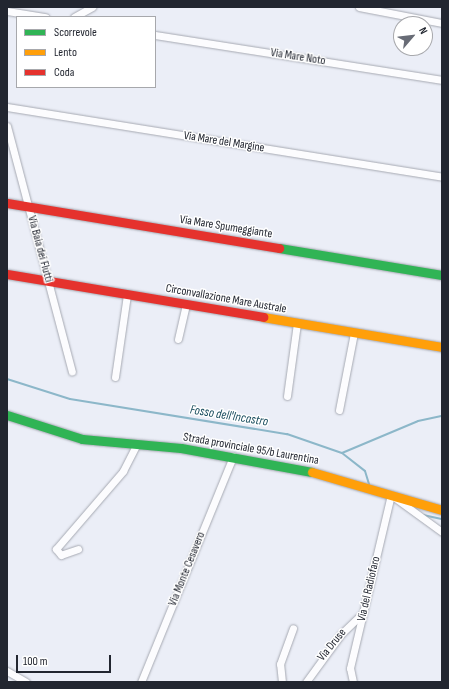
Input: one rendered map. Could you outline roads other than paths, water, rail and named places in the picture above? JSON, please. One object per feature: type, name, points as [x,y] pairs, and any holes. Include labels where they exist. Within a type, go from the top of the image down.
[{"type":"street","points":[[76,16],[92,7]]},
{"type":"street","points":[[359,7],[442,23]]},
{"type":"street","points":[[7,10],[40,16]]},
{"type":"street","name":"Via Mare Noto","points":[[156,35],[442,80]]},
{"type":"street","name":"Via Mare del Margine","points":[[7,107],[442,177]]},
{"type":"street","name":"Via Baia dei Flutti","points":[[7,126],[72,372]]},
{"type":"street","name":"Via Mare Spumeggiante","points":[[7,203],[442,275]]},
{"type":"street","name":"Circonvallazione Mare Australe","points":[[7,274],[442,347]]},
{"type":"street","points":[[115,376],[127,295]]},
{"type":"street","points":[[178,339],[186,305]]},
{"type":"street","points":[[287,396],[297,323]]},
{"type":"street","points":[[339,410],[354,333]]},
{"type":"street","name":"Strada provinciale 95/b Laurentina","points":[[7,415],[74,438],[136,446],[181,448],[292,466],[442,510]]},
{"type":"street","points":[[78,549],[62,555],[56,549],[123,471],[136,446]]},
{"type":"street","name":"Via Monte Cesavero","points":[[141,682],[233,456]]},
{"type":"street","points":[[391,495],[442,532]]},
{"type":"street","name":"Via del Radiofaro","points":[[353,682],[350,668],[391,495]]},
{"type":"street","name":"Via Druse","points":[[306,682],[341,634],[363,612]]},
{"type":"street","points":[[282,682],[280,664],[293,628]]},
{"type":"street","points":[[7,672],[26,682]]},
{"type":"waterway","name":"Fosso dell'Incastro","points":[[7,379],[70,399],[287,434],[342,453],[418,421],[442,416]]},
{"type":"waterway","points":[[342,453],[365,471],[369,484]]},
{"type":"waterway","points":[[423,515],[442,519]]}]
